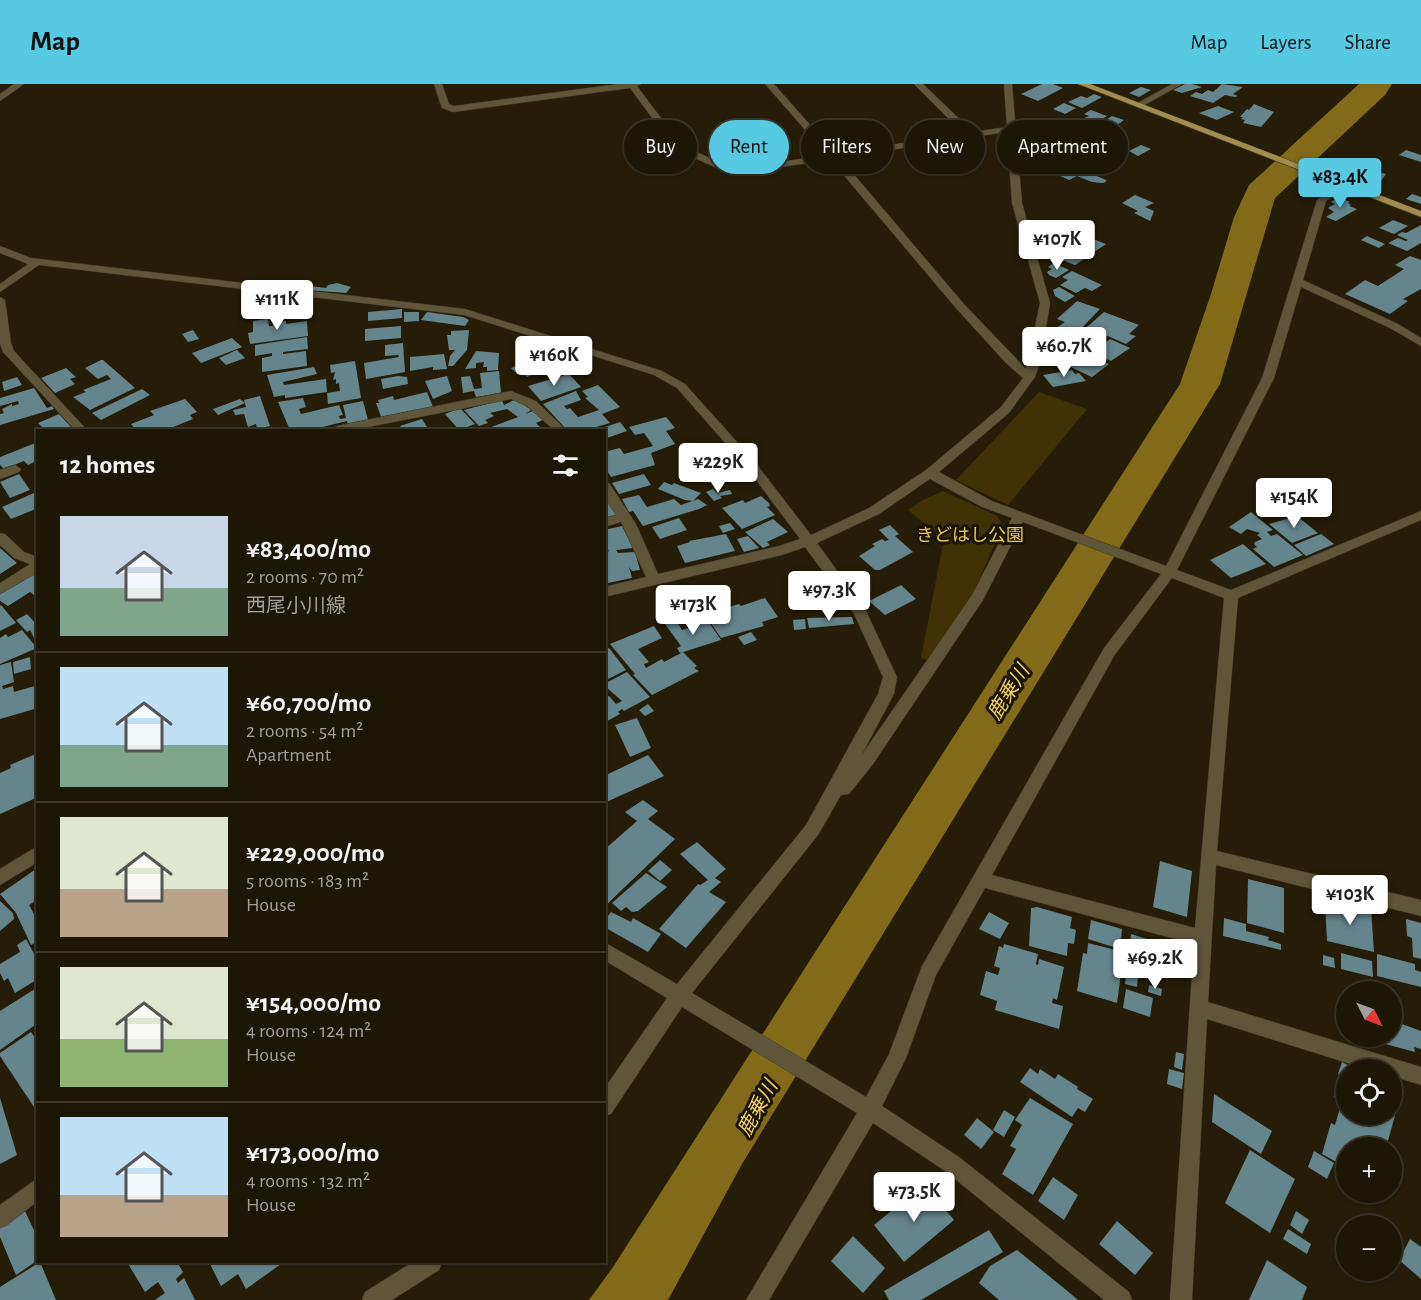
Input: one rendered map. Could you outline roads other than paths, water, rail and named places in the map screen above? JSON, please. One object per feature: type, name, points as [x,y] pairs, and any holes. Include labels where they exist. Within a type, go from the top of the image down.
[{"type":"main road","points":[[1082,84],[1421,214]]},
{"type":"street","points":[[0,98],[20,84]]},
{"type":"street","points":[[438,84],[445,106],[453,109],[637,84]]},
{"type":"street","points":[[769,84],[801,121]]},
{"type":"street","points":[[918,84],[955,120]]},
{"type":"street","points":[[1008,84],[1011,120]]},
{"type":"street","points":[[1138,105],[1178,84]]},
{"type":"street","points":[[632,85],[678,147],[727,171],[801,162]]},
{"type":"street","points":[[847,174],[1009,360],[1029,377]]},
{"type":"street","points":[[606,592],[809,541],[874,511],[930,473],[1005,410],[1029,377],[1035,360],[1045,303],[1017,202],[1015,174]]},
{"type":"street","points":[[757,1300],[870,1110],[897,1058],[928,972],[980,879],[1109,652],[1169,573],[1268,378],[1322,200],[1340,182]]},
{"type":"street","points":[[0,249],[29,261],[465,312],[671,379],[681,386],[769,485],[801,534],[809,541],[860,613],[890,678],[886,694],[823,813]]},
{"type":"street","points":[[0,289],[37,262]]},
{"type":"street","points":[[1296,281],[1394,326],[1421,343]]},
{"type":"street","points":[[0,300],[2,344],[80,429]]},
{"type":"street","points":[[342,429],[510,394],[522,398],[539,410],[559,429]]},
{"type":"street","points":[[0,475],[15,469]]},
{"type":"street","points":[[930,473],[987,504],[1230,595],[1421,515]]},
{"type":"street","points":[[606,489],[624,517],[654,581]]},
{"type":"street","points":[[606,1104],[691,978],[867,760],[978,597],[1020,515]]},
{"type":"street","points":[[606,522],[624,517]]},
{"type":"street","points":[[0,537],[19,555],[36,562]]},
{"type":"street","points":[[0,589],[36,564]]},
{"type":"street","points":[[1181,1300],[1202,938],[1230,595]]},
{"type":"street","points":[[0,878],[36,854]]},
{"type":"street","points":[[1208,856],[1421,908]]},
{"type":"street","points":[[980,879],[1202,938]]},
{"type":"street","points":[[606,951],[907,1132],[952,1164],[1121,1300]]},
{"type":"street","points":[[1199,1008],[1421,1076]]},
{"type":"street","points":[[0,1218],[36,1190]]},
{"type":"street","points":[[373,1300],[429,1263]]},
{"type":"water","name":"鹿乗川","points":[[1359,84],[1392,84],[1385,95],[1275,198],[1220,384],[742,1164],[668,1300],[589,1300],[613,1267],[1180,384],[1211,294],[1234,217],[1249,185]]},
{"type":"park label","name":"きどはし公園","points":[[970,535]]}]
